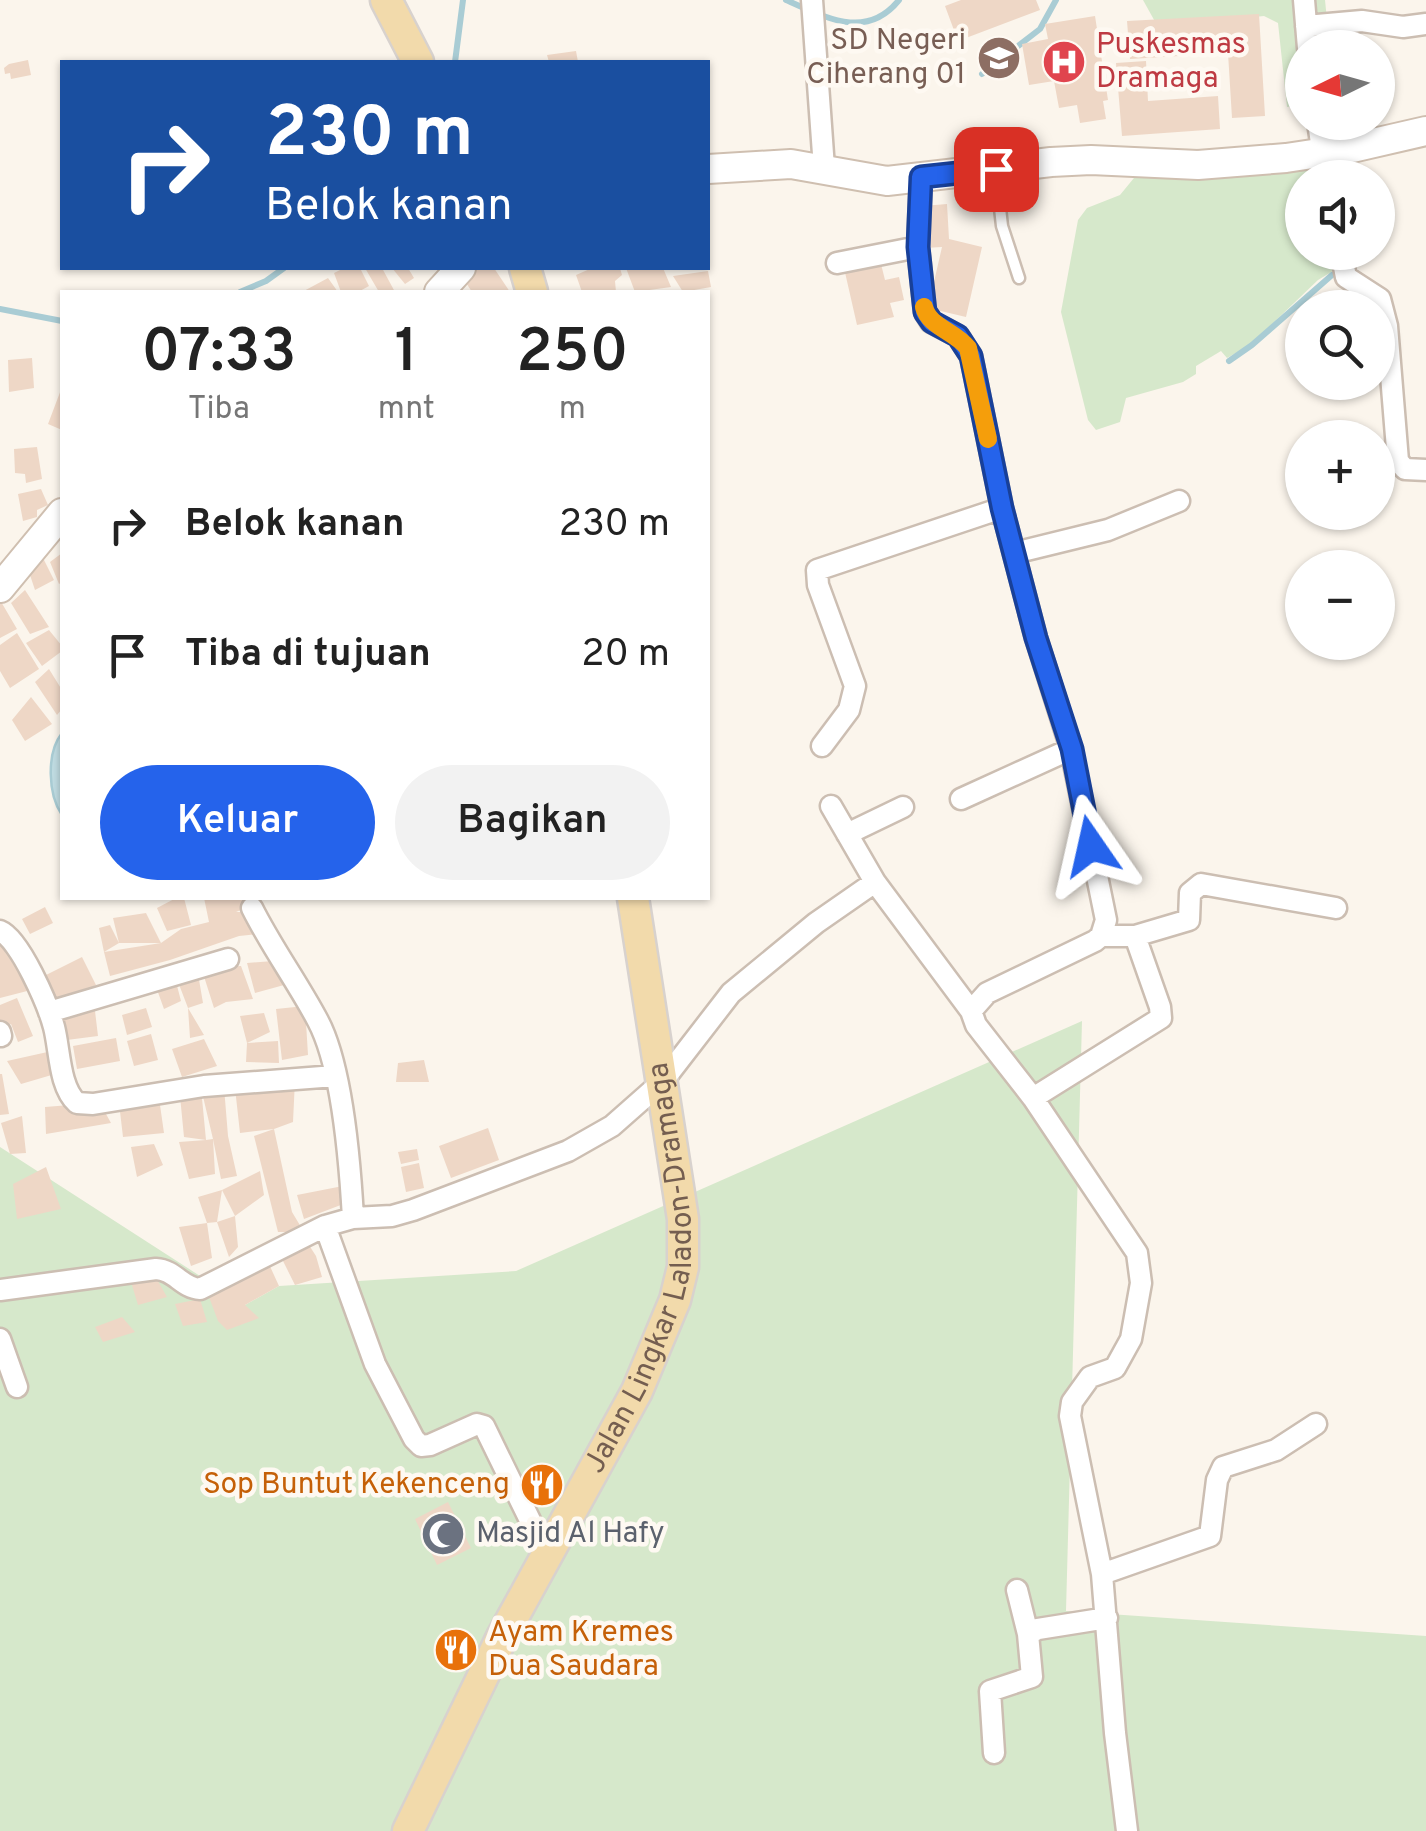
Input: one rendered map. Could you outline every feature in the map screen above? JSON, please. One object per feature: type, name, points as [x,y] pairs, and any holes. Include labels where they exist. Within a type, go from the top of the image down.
[{"type":"main road","points":[[386,0],[417,60]]},
{"type":"main road","name":"Jalan Lingkar Laladon-Dramaga","points":[[408,1831],[502,1637],[638,1391],[683,1267],[683,1219],[634,900]]},
{"type":"street","points":[[812,0],[824,168]]},
{"type":"street","points":[[1304,0],[1306,30]]},
{"type":"street","points":[[1306,26],[1362,21],[1403,27],[1426,24]]},
{"type":"street","points":[[1339,160],[1426,130]]},
{"type":"street","points":[[710,169],[781,163],[887,181],[1092,160],[1285,165]]},
{"type":"street","points":[[921,177],[918,247],[926,316],[958,336],[971,356],[1002,508],[1036,638],[1072,749],[1106,920],[1102,936]]},
{"type":"street","points":[[836,264],[918,247]]},
{"type":"street","points":[[441,290],[458,270]]},
{"type":"street","points":[[1345,270],[1346,277],[1380,299],[1388,326],[1398,461],[1405,468],[1426,470]]},
{"type":"street","points":[[1014,552],[1108,530],[1179,502]]},
{"type":"street","points":[[822,746],[849,710],[855,686],[818,585],[817,570],[1002,508]]},
{"type":"street","points":[[0,588],[60,515]]},
{"type":"street","points":[[961,799],[1072,749]]},
{"type":"street","points":[[831,806],[875,882],[1033,1098],[1129,1240],[1140,1267],[1139,1304],[1125,1354],[1115,1368],[1090,1377],[1072,1402],[1070,1416],[1102,1574],[1127,1831]]},
{"type":"street","points":[[847,834],[903,807]]},
{"type":"street","points":[[0,1290],[156,1270],[170,1271],[189,1288],[200,1289],[325,1226],[352,1218],[402,1214],[568,1150],[612,1126],[663,1080],[730,993],[816,923],[875,882]]},
{"type":"street","points":[[971,1011],[988,993],[1102,936],[1135,936],[1189,920],[1190,892],[1200,884],[1336,908]]},
{"type":"street","points":[[252,908],[275,954],[318,1021],[335,1076],[345,1128],[352,1218]]},
{"type":"street","points":[[0,931],[16,944],[49,1012],[74,1101],[82,1104],[214,1084],[335,1076]]},
{"type":"street","points":[[1033,1098],[1161,1018],[1135,936]]},
{"type":"street","points":[[49,1012],[228,959]]},
{"type":"street","points":[[325,1226],[375,1364],[414,1439],[421,1446],[430,1445],[478,1424],[484,1426],[547,1555]]},
{"type":"street","points":[[0,1339],[17,1387]]},
{"type":"street","points":[[1102,1574],[1210,1536],[1216,1480],[1223,1467],[1276,1450],[1316,1424]]},
{"type":"street","points":[[994,1753],[990,1691],[1032,1677],[1028,1634],[1017,1590]]},
{"type":"street","points":[[1028,1634],[1107,1618]]},
{"type":"lane","points":[[996,169],[1002,226],[1019,278]]},
{"type":"green space","points":[[1143,0],[1325,0],[1328,30],[1285,30],[1285,88],[1278,23],[1264,16],[1158,27]]},
{"type":"green space","points":[[1285,165],[1285,270],[1335,270],[1308,290],[1285,290],[1285,312],[1250,345],[1227,358],[1221,351],[1196,366],[1196,374],[1183,382],[1126,398],[1120,422],[1096,430],[1088,420],[1061,312],[1078,220],[1087,208],[1120,195],[1143,167]]},
{"type":"green space","points":[[1082,1021],[1066,1611],[1426,1636],[1426,1831],[0,1831],[0,1147],[245,1305],[279,1286],[516,1271]]},
{"type":"water","points":[[60,736],[60,812],[51,774]]},
{"type":"building","points":[[961,0],[1036,0],[1040,10],[958,41],[945,6]]},
{"type":"building","points":[[1259,14],[1265,116],[1232,118],[1228,53],[1130,59],[1127,21]]},
{"type":"building","name":"Puskesmas Dramaga","points":[[1095,16],[1108,100],[1103,101],[1106,119],[1080,123],[1077,105],[1059,108],[1054,81],[1029,85],[1022,44],[1048,39],[1045,24]]},
{"type":"building","points":[[576,51],[578,60],[548,60],[547,55]]},
{"type":"building","points":[[28,60],[31,75],[11,79],[10,73],[5,74],[4,68],[9,64]]},
{"type":"building","points":[[1146,61],[1148,101],[1218,96],[1220,129],[1122,136],[1116,63]]},
{"type":"building","points":[[947,204],[949,239],[982,247],[966,317],[928,308],[942,247],[925,248],[923,206]]},
{"type":"building","points":[[880,260],[885,280],[899,277],[904,300],[890,303],[894,317],[857,325],[844,268]]},
{"type":"building","points":[[361,270],[369,286],[340,290],[334,273]]},
{"type":"building","points":[[366,270],[383,270],[394,290],[378,290]]},
{"type":"building","points":[[394,270],[409,270],[414,278],[405,284]]},
{"type":"building","points":[[495,270],[509,290],[471,290],[459,272]]},
{"type":"building","points":[[587,270],[621,270],[622,275],[615,281],[616,290],[581,290],[576,275]]},
{"type":"building","points":[[627,270],[664,270],[671,287],[649,290],[634,290]]},
{"type":"building","points":[[708,271],[711,287],[682,290],[673,276]]},
{"type":"building","points":[[328,278],[337,290],[306,290]]},
{"type":"building","points":[[32,358],[34,388],[9,392],[8,360]]},
{"type":"building","points":[[60,392],[60,429],[48,424]]},
{"type":"building","points":[[37,447],[42,479],[26,483],[25,474],[15,473],[14,449]]},
{"type":"building","points":[[41,489],[48,505],[37,510],[37,517],[23,521],[18,494]]},
{"type":"building","points":[[60,554],[59,584],[50,562]]},
{"type":"building","points":[[43,558],[54,580],[35,590],[27,566]]},
{"type":"building","points":[[25,590],[49,627],[30,634],[11,603]]},
{"type":"building","points":[[0,600],[17,629],[0,638]]},
{"type":"building","points":[[49,630],[60,644],[60,652],[42,666],[26,643]]},
{"type":"building","points":[[17,633],[39,669],[10,688],[0,671],[0,645]]},
{"type":"building","points":[[49,669],[60,687],[57,715],[35,682]]},
{"type":"building","points":[[31,697],[52,724],[25,741],[12,720]]},
{"type":"building","points":[[172,900],[185,900],[191,925],[167,931],[157,908]]},
{"type":"building","points":[[204,900],[246,900],[248,907],[236,912],[251,912],[259,934],[239,936],[110,976],[104,952],[161,943],[181,929],[209,922]]},
{"type":"building","points":[[45,907],[53,923],[30,934],[22,919]]},
{"type":"building","points":[[146,913],[161,943],[119,943],[113,918]]},
{"type":"building","points":[[110,925],[119,943],[104,952],[99,928]]},
{"type":"building","points":[[6,940],[13,964],[23,961],[31,990],[0,998],[0,941]]},
{"type":"building","points":[[82,957],[96,985],[53,1007],[38,979]]},
{"type":"building","points":[[273,961],[284,985],[255,993],[247,963]]},
{"type":"building","points":[[241,966],[253,999],[226,1002],[214,1008],[201,967]]},
{"type":"building","points":[[197,968],[203,1003],[188,1008],[175,974]]},
{"type":"building","points":[[175,978],[181,1001],[164,1009],[155,984]]},
{"type":"building","points":[[17,998],[33,1036],[18,1042],[11,1024],[3,1027],[0,1020],[0,1005]]},
{"type":"building","points":[[305,1006],[308,1055],[282,1060],[276,1009]]},
{"type":"building","points":[[146,1008],[152,1027],[127,1035],[122,1015]]},
{"type":"building","points":[[188,1008],[204,1035],[190,1038]]},
{"type":"building","points":[[95,1011],[98,1036],[59,1041],[55,1015]]},
{"type":"building","points":[[264,1013],[270,1032],[247,1043],[240,1016]]},
{"type":"building","points":[[151,1034],[158,1060],[134,1066],[127,1041]]},
{"type":"building","points":[[116,1038],[120,1061],[77,1069],[73,1046]]},
{"type":"building","points":[[204,1039],[217,1066],[182,1077],[172,1049]]},
{"type":"building","points":[[278,1041],[279,1063],[246,1062],[247,1043]]},
{"type":"building","points":[[52,1051],[55,1074],[21,1084],[7,1061]]},
{"type":"building","points":[[424,1060],[429,1082],[396,1082],[398,1063]]},
{"type":"building","points":[[0,1074],[9,1114],[0,1115]]},
{"type":"building","points":[[295,1080],[293,1122],[240,1133],[235,1088]]},
{"type":"building","points":[[224,1087],[228,1136],[237,1176],[221,1179],[201,1088]]},
{"type":"building","points":[[201,1088],[206,1140],[184,1137],[180,1096]]},
{"type":"building","points":[[159,1098],[164,1133],[123,1137],[119,1103]]},
{"type":"building","points":[[101,1105],[111,1123],[46,1134],[45,1107]]},
{"type":"building","points":[[22,1116],[26,1153],[10,1154],[1,1123]]},
{"type":"building","points":[[488,1128],[499,1160],[451,1178],[439,1146]]},
{"type":"building","points":[[274,1129],[292,1212],[304,1232],[278,1232],[254,1136]]},
{"type":"building","points":[[213,1139],[215,1174],[189,1179],[179,1142]]},
{"type":"building","points":[[154,1144],[163,1165],[137,1177],[131,1147]]},
{"type":"building","points":[[417,1149],[419,1160],[401,1164],[398,1152]]},
{"type":"building","points":[[419,1163],[424,1188],[406,1192],[401,1167]]},
{"type":"building","points":[[46,1167],[61,1209],[17,1219],[13,1184]]},
{"type":"building","points":[[260,1171],[264,1195],[235,1216],[222,1190]]},
{"type":"building","points":[[348,1185],[346,1203],[304,1219],[297,1195]]},
{"type":"building","points":[[222,1190],[217,1222],[207,1223],[198,1197]]},
{"type":"building","points":[[235,1216],[238,1247],[229,1257],[217,1222]]},
{"type":"building","points":[[207,1223],[212,1258],[191,1266],[179,1227]]},
{"type":"building","points":[[305,1239],[316,1256],[322,1277],[295,1285],[278,1251]]},
{"type":"building","points":[[268,1262],[279,1286],[245,1305],[259,1318],[227,1330],[218,1321],[209,1297],[234,1273]]},
{"type":"building","points":[[155,1276],[167,1297],[138,1305],[131,1282]]},
{"type":"building","points":[[200,1299],[207,1322],[183,1326],[175,1304]]},
{"type":"building","points":[[122,1317],[135,1332],[103,1342],[95,1327]]},
{"type":"building","name":"Masjid Al Hafy","points":[[448,1502],[471,1548],[437,1565],[415,1519]]},
{"type":"waterway","points":[[455,60],[463,0]]},
{"type":"waterway","points":[[786,0],[845,22],[873,20],[899,0]]},
{"type":"waterway","points":[[982,74],[1040,29],[1056,0]]},
{"type":"waterway","points":[[245,290],[281,270]]},
{"type":"waterway","points":[[1229,361],[1332,275]]},
{"type":"waterway","points":[[0,309],[60,321]]},
{"type":"slow traffic","points":[[924,307],[932,322],[958,336],[968,348],[988,439]]},
{"type":"place","name":"SD Negeri Ciherang 01","points":[[999,58]]},
{"type":"place","name":"Puskesmas Dramaga","points":[[1064,62]]},
{"type":"place","name":"Sop Buntut Kekenceng","points":[[542,1485]]},
{"type":"place","name":"Masjid Al Hafy","points":[[443,1534]]},
{"type":"place","name":"Ayam Kremes Dua Saudara","points":[[456,1650]]},
{"type":"route","points":[[996,169],[921,177],[918,247],[925,312],[932,322],[958,336],[971,356],[1002,508],[1036,638],[1072,749],[1091,846]]}]
